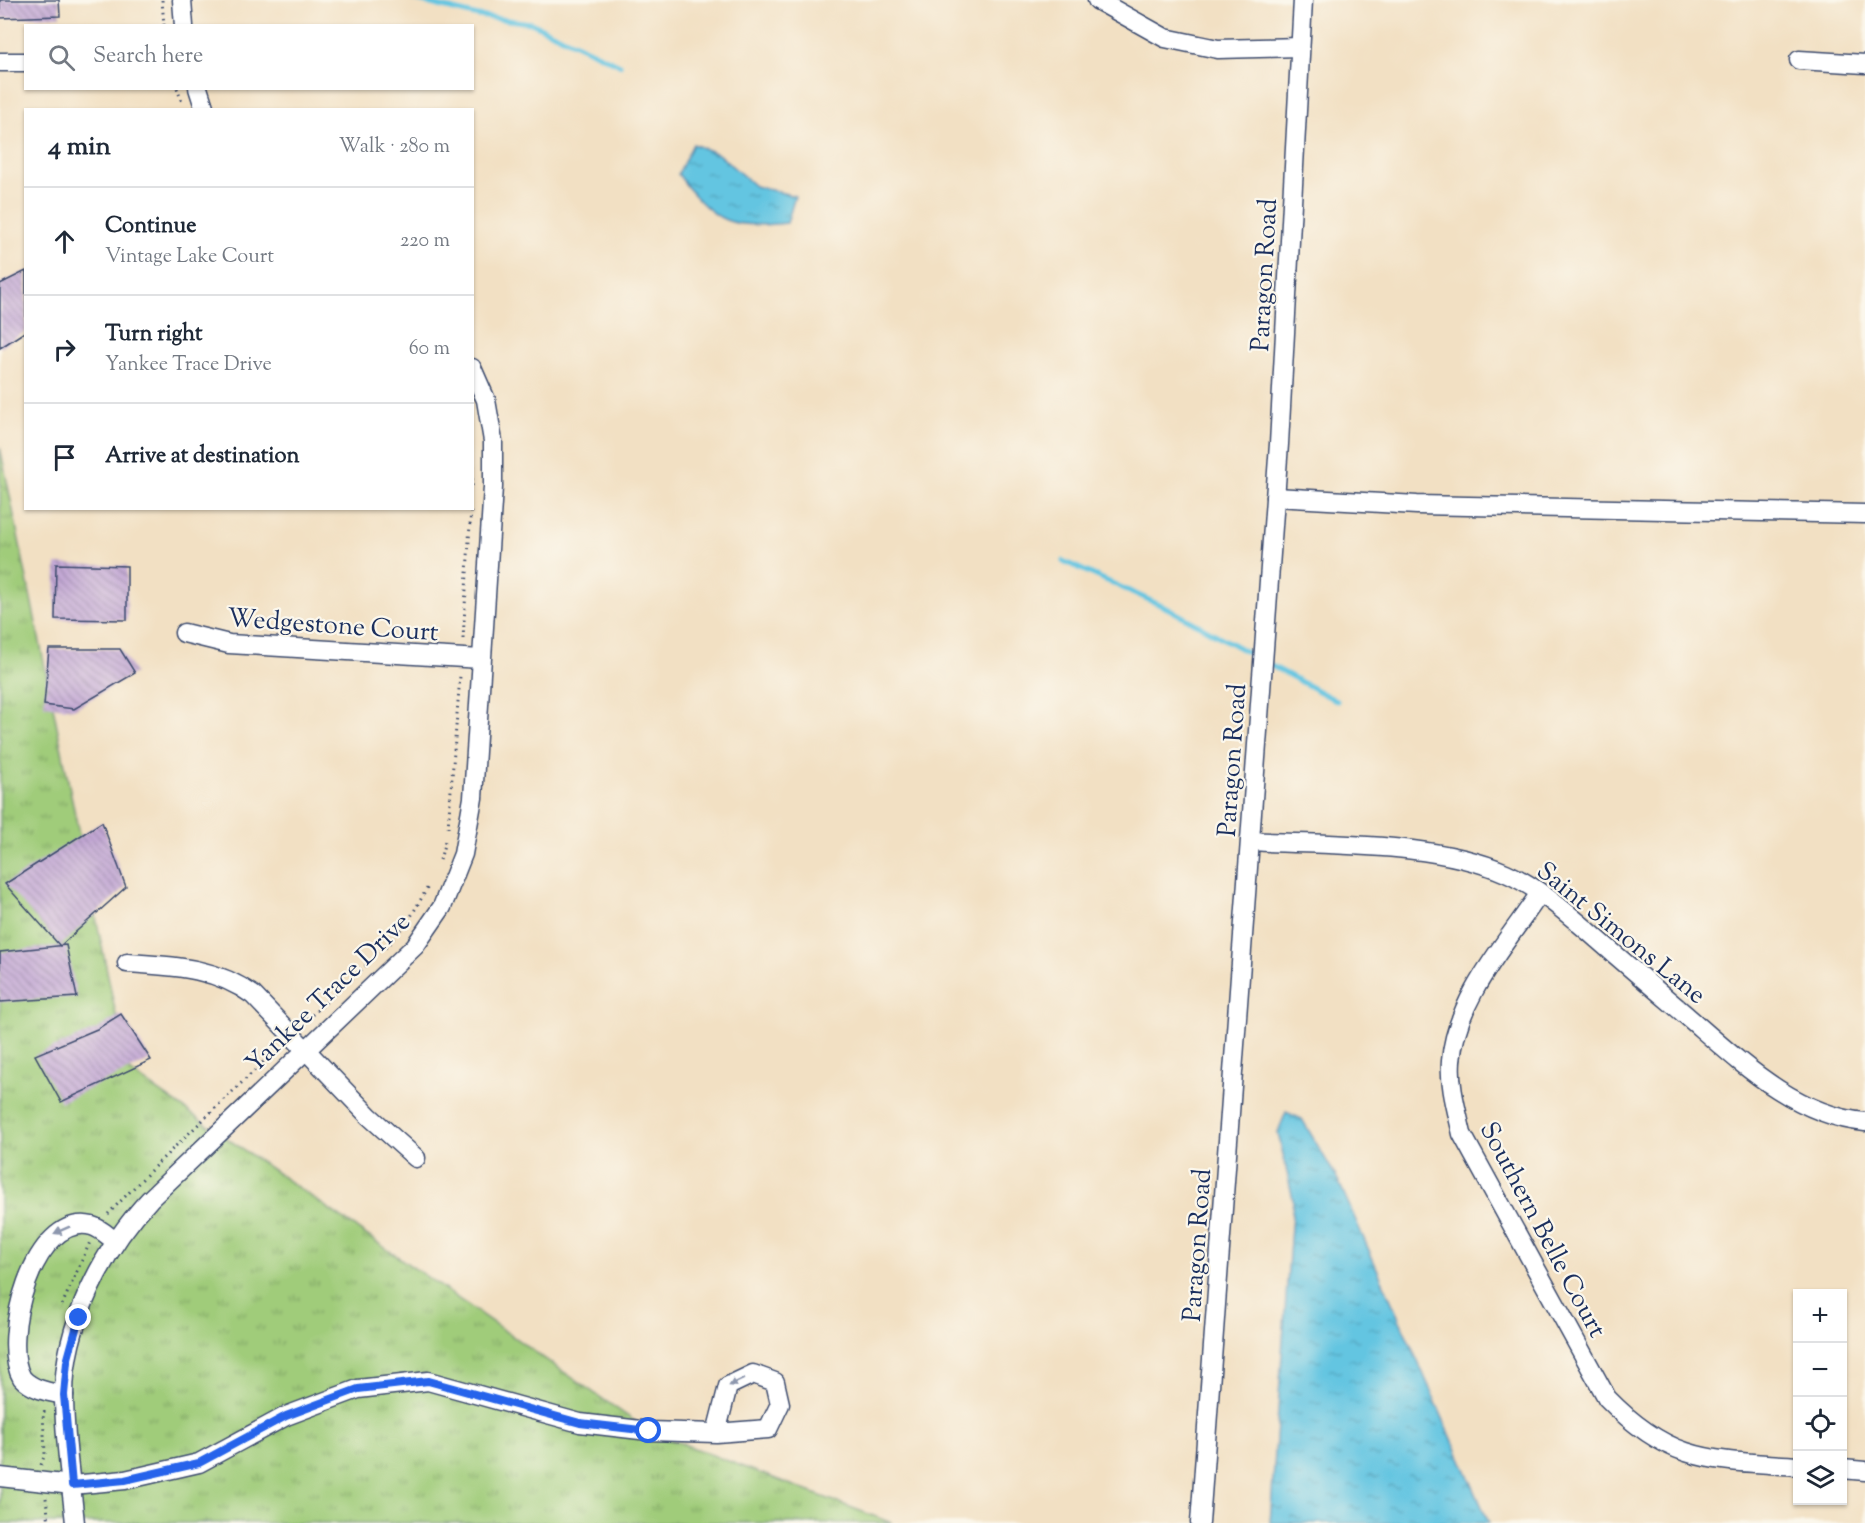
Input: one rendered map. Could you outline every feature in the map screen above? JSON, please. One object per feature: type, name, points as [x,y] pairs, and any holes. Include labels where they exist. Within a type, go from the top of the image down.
[{"type":"street","points":[[182,0],[184,24]]},
{"type":"street","points":[[1097,0],[1165,38],[1218,49],[1300,47]]},
{"type":"street","name":"Paragon Road","points":[[1200,1523],[1275,497],[1303,0]]},
{"type":"street","points":[[1799,60],[1865,64]]},
{"type":"street","points":[[0,62],[24,62]]},
{"type":"street","points":[[199,90],[204,108]]},
{"type":"street","name":"Yankee Trace Drive","points":[[75,1523],[64,1395],[67,1362],[79,1318],[96,1273],[115,1241],[150,1199],[415,946],[442,907],[463,854],[473,798],[493,487],[493,441],[486,400],[474,373]]},
{"type":"street","points":[[1275,497],[1417,505],[1865,514]]},
{"type":"street","name":"Wedgestone Court","points":[[184,633],[229,644],[481,659]]},
{"type":"street","name":"Saint Simons Lane","points":[[1251,841],[1411,850],[1466,858],[1508,874],[1540,893],[1753,1072],[1799,1101],[1851,1120],[1865,1122]]},
{"type":"street","name":"Southern Belle Court","points":[[1540,893],[1479,983],[1459,1021],[1450,1062],[1453,1096],[1462,1134],[1607,1398],[1631,1424],[1666,1446],[1708,1459],[1793,1466]]},
{"type":"street","points":[[127,963],[191,968],[228,979],[253,995],[369,1116],[416,1158]]},
{"type":"street","points":[[64,1395],[30,1385],[15,1367],[9,1342],[17,1300],[34,1258],[46,1240],[59,1229],[76,1225],[93,1226],[115,1241]]},
{"type":"street","points":[[0,1477],[72,1485],[125,1480],[199,1463],[286,1416],[358,1389],[428,1381],[580,1423],[649,1431],[716,1433]]},
{"type":"street","points":[[1847,1469],[1865,1471]]},
{"type":"path","points":[[162,0],[164,24]]},
{"type":"path","points":[[178,90],[183,108]]},
{"type":"green space","points":[[0,447],[127,1069],[649,1431],[892,1523],[0,1523]]},
{"type":"water","points":[[693,144],[718,154],[755,186],[795,196],[787,223],[740,224],[719,217],[693,193],[678,174]]},
{"type":"water","points":[[1286,1112],[1302,1119],[1338,1180],[1489,1523],[1270,1523],[1293,1199],[1278,1132]]},
{"type":"building","points":[[0,0],[59,0],[60,16],[0,18]]},
{"type":"building","points":[[24,272],[24,332],[0,348],[0,284]]},
{"type":"building","points":[[56,564],[127,566],[127,620],[55,619]]},
{"type":"building","points":[[49,649],[120,649],[135,673],[74,709],[44,705]]},
{"type":"building","points":[[102,822],[126,887],[60,946],[5,884]]},
{"type":"building","points":[[66,945],[77,997],[0,1002],[0,952]]},
{"type":"building","points":[[121,1014],[151,1060],[61,1102],[35,1055],[97,1029]]},
{"type":"waterway","points":[[415,0],[478,16],[531,23],[620,65]]},
{"type":"waterway","points":[[1063,561],[1169,609],[1260,659]]},
{"type":"waterway","points":[[1268,664],[1337,701]]},
{"type":"route","points":[[79,1318],[67,1362],[64,1395],[72,1485],[125,1480],[199,1463],[286,1416],[358,1389],[428,1381],[580,1423],[649,1431]]}]
